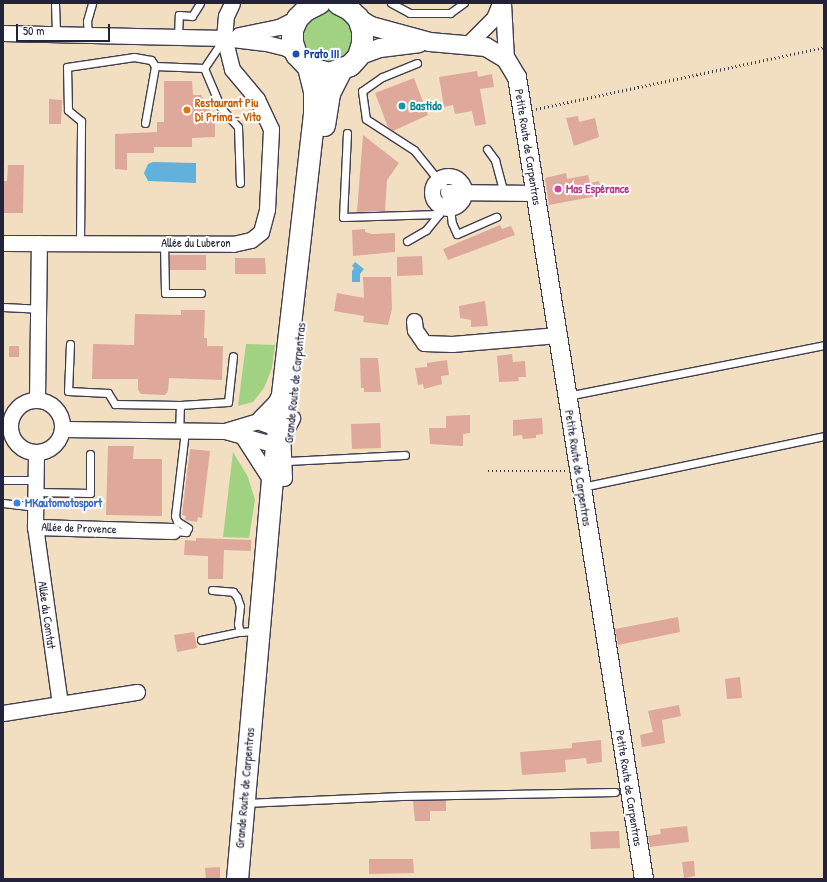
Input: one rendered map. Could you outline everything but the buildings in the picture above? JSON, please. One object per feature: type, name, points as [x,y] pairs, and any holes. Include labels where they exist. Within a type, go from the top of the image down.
[{"type":"main road","points":[[297,18],[316,3]]},
{"type":"main road","points":[[348,8],[362,30],[362,43],[358,56]]},
{"type":"main road","name":"Grande Route de Carpentras","points":[[253,697],[249,631],[282,449],[284,387],[314,113],[314,91],[302,61],[292,42],[292,30],[297,18]]},
{"type":"main road","name":"Grande Route de Carpentras","points":[[237,879],[253,697],[282,449],[325,112],[332,86],[340,70],[350,65],[358,56]]},
{"type":"main road","points":[[302,61],[318,72],[340,70]]},
{"type":"street","name":"Allée du Luberon","points":[[3,243],[233,244],[251,240],[261,232],[267,210],[272,130],[257,99],[232,70],[224,38],[226,16],[232,3]]},
{"type":"street","points":[[467,45],[494,18],[500,3]]},
{"type":"street","name":"Petite Route de Carpentras","points":[[503,3],[506,59]]},
{"type":"street","name":"Petite Route de Carpentras","points":[[348,8],[371,26],[430,42],[486,47],[506,59],[517,77],[644,879]]},
{"type":"street","points":[[224,38],[279,28],[297,18]]},
{"type":"street","points":[[3,33],[224,38],[266,43],[286,48],[302,61]]},
{"type":"street","name":"Petite Route de Carpentras","points":[[358,56],[380,48],[430,42]]},
{"type":"street","points":[[450,175],[461,183],[466,193],[462,202],[444,210],[432,198],[433,186],[438,179],[450,175]]},
{"type":"street","points":[[448,192],[536,193]]},
{"type":"street","points":[[37,400],[39,244]]},
{"type":"street","points":[[414,321],[416,330],[424,342],[452,344],[558,335]]},
{"type":"street","points":[[63,429],[225,431],[257,421],[276,401],[284,387]]},
{"type":"street","points":[[37,400],[46,401],[59,412],[63,429],[57,444],[44,452],[36,453],[21,448],[6,429],[20,405],[37,400]]},
{"type":"street","points":[[257,421],[282,449]]},
{"type":"street","points":[[225,431],[282,449]]},
{"type":"street","points":[[243,437],[282,449]]},
{"type":"street","name":"Allée de Provence","points":[[36,453],[35,527],[173,531]]},
{"type":"street","name":"Allée du Comtat","points":[[35,527],[60,704]]},
{"type":"street","points":[[3,713],[137,692]]},
{"type":"lane","points":[[55,3],[56,35]]},
{"type":"lane","points":[[88,36],[87,21],[92,3]]},
{"type":"lane","points":[[178,38],[179,15],[192,16],[200,3]]},
{"type":"lane","points":[[390,3],[410,13],[450,13],[464,3]]},
{"type":"lane","points":[[204,68],[224,38]]},
{"type":"lane","points":[[80,244],[81,121],[68,110],[67,67],[134,57],[151,60],[155,66],[145,123]]},
{"type":"lane","points":[[407,241],[426,230],[444,210],[448,192],[414,150],[366,119],[362,91],[382,77],[417,63]]},
{"type":"lane","points":[[155,66],[204,68]]},
{"type":"lane","points":[[204,68],[221,108],[238,127],[240,183]]},
{"type":"lane","points":[[347,133],[343,217],[444,210]]},
{"type":"lane","points":[[487,149],[495,160],[504,193]]},
{"type":"lane","points":[[444,210],[457,234],[496,217]]},
{"type":"lane","points":[[164,244],[165,293],[201,293]]},
{"type":"lane","points":[[3,307],[38,309]]},
{"type":"lane","points":[[70,344],[68,391],[108,393],[116,404],[180,406],[228,402],[233,356]]},
{"type":"lane","points":[[567,396],[824,345]]},
{"type":"lane","points":[[173,531],[186,532],[188,528],[177,521],[174,516],[182,431],[180,406]]},
{"type":"lane","points":[[580,479],[824,436]]},
{"type":"lane","points":[[282,449],[405,455]]},
{"type":"lane","points":[[3,503],[36,493],[90,493],[90,454]]},
{"type":"lane","points":[[3,480],[36,493]]},
{"type":"lane","points":[[201,640],[249,631],[237,597],[233,592],[212,590]]},
{"type":"lane","points":[[243,803],[401,796],[615,792]]},
{"type":"path","points":[[522,112],[824,47]]},
{"type":"path","points":[[488,470],[580,479]]},
{"type":"green space","points":[[333,11],[338,12],[346,18],[352,26],[352,46],[346,54],[338,60],[323,61],[318,60],[310,54],[304,46],[303,31],[304,26],[310,18],[318,12]]},
{"type":"green space","points":[[246,344],[275,345],[272,368],[264,388],[253,402],[238,406]]},
{"type":"green space","points":[[233,452],[248,477],[255,500],[249,538],[223,537]]},
{"type":"water","points":[[153,162],[196,163],[196,183],[148,181],[144,173],[148,164]]},
{"type":"water","points":[[355,262],[364,269],[360,274],[360,282],[352,282],[352,271],[354,268],[352,266]]},
{"type":"place","name":"Prato III","points":[[296,54]]},
{"type":"place","name":"Bastido","points":[[402,106]]},
{"type":"place","name":"Restaurant Piu Di Prima - Vito","points":[[187,110]]},
{"type":"place","name":"Mas Espérance","points":[[558,189]]},
{"type":"place","name":"MKautomotosport","points":[[17,503]]}]
